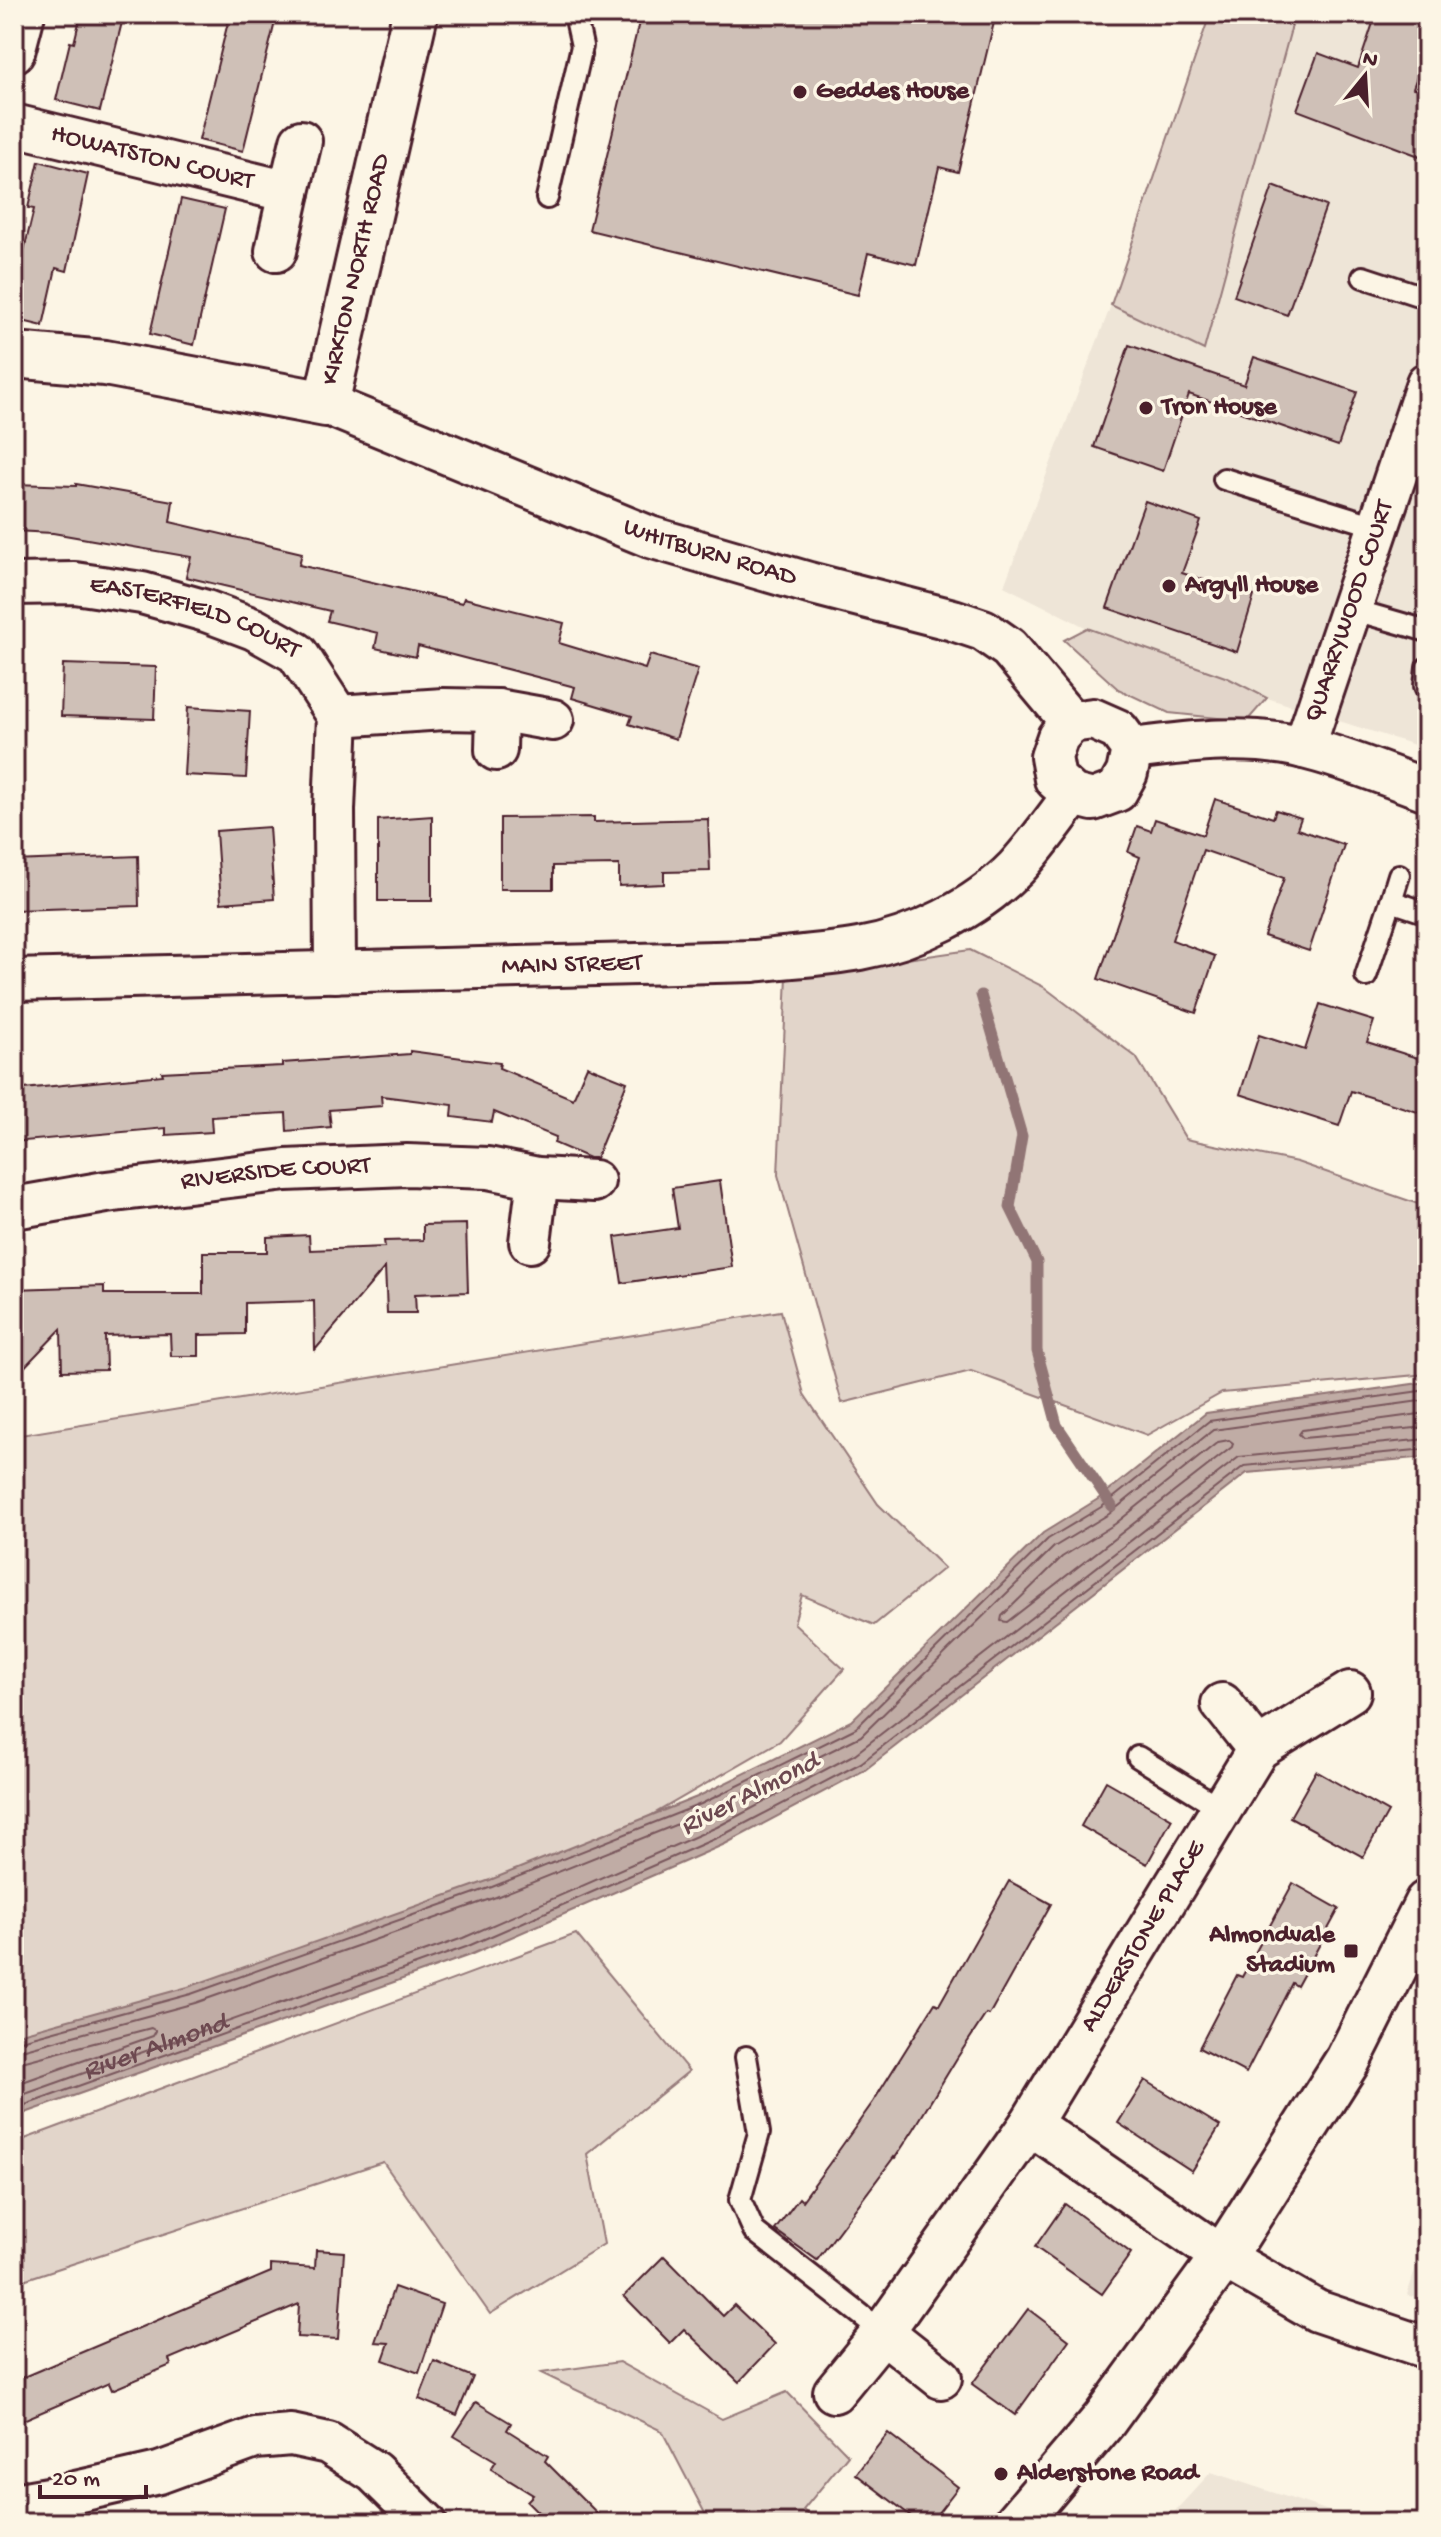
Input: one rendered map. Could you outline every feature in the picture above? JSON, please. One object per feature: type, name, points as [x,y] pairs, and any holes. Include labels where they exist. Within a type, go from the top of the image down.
[{"type":"street","points":[[14,52],[24,14]]},
{"type":"street","name":"KIRKTON NORTH ROAD","points":[[14,355],[105,363],[326,404],[415,14]]},
{"type":"street","name":"HOWATSTON COURT","points":[[14,125],[289,192]]},
{"type":"street","name":"HOWATSTON COURT","points":[[276,251],[301,141]]},
{"type":"street","name":"QUARRYWOOD COURT","points":[[1304,748],[1379,527],[1417,447],[1427,383]]},
{"type":"street","name":"WHITBURN ROAD","points":[[326,404],[650,537],[983,630],[1009,648],[1071,722]]},
{"type":"street","name":"EASTERFIELD COURT","points":[[14,584],[75,583],[142,593],[206,611],[254,629],[297,653],[338,716]]},
{"type":"street","points":[[335,972],[334,810],[338,716],[444,709],[497,710],[553,720]]},
{"type":"street","points":[[496,750],[497,710]]},
{"type":"street","points":[[1093,719],[1118,730],[1132,749],[1127,773],[1117,791],[1093,800],[1073,795],[1055,779],[1051,757],[1058,737],[1071,722],[1093,719]]},
{"type":"street","name":"QUARRYWOOD COURT","points":[[1132,749],[1202,741],[1268,742],[1304,748],[1427,790]]},
{"type":"street","name":"MAIN STREET","points":[[14,980],[754,961],[860,949],[899,939],[936,923],[987,892],[1038,843],[1073,795]]},
{"type":"street","name":"RIVERSIDE COURT","points":[[14,1208],[106,1192],[286,1170],[407,1165],[488,1168],[538,1178],[594,1181]]},
{"type":"street","points":[[530,1242],[538,1178]]},
{"type":"street","name":"ALDERSTONE PLACE","points":[[834,2392],[883,2332],[1030,2124],[1258,1749],[1350,1692]]},
{"type":"street","points":[[1222,1704],[1258,1749]]},
{"type":"street","points":[[1017,2523],[1105,2419],[1223,2257],[1348,2060],[1427,1903]]},
{"type":"street","points":[[1030,2124],[1223,2257],[1317,2311],[1427,2348]]},
{"type":"street","points":[[883,2332],[941,2378]]},
{"type":"street","points":[[14,2504],[159,2473],[255,2438],[291,2435],[328,2443],[374,2472],[426,2523]]},
{"type":"lane","points":[[547,198],[582,46],[575,14]]},
{"type":"lane","points":[[1363,277],[1427,298]]},
{"type":"lane","points":[[1224,479],[1379,527]]},
{"type":"lane","points":[[1351,609],[1427,631]]},
{"type":"lane","points":[[1427,668],[1427,690]]},
{"type":"lane","points":[[1366,976],[1399,875]]},
{"type":"lane","points":[[1391,901],[1427,913]]},
{"type":"lane","points":[[1138,1757],[1222,1809]]},
{"type":"lane","points":[[746,2057],[759,2133],[740,2200],[754,2231],[883,2332]]},
{"type":"shaded area","points":[[1210,14],[1295,14],[1204,350],[1111,305]]},
{"type":"shaded area","points":[[1295,14],[1427,14],[1427,749],[1267,698],[1087,628],[1004,586],[1111,305],[1204,349]]},
{"type":"shaded area","points":[[1087,628],[1228,678],[1267,698],[1247,721],[1169,713],[1118,689],[1064,640]]},
{"type":"shaded area","points":[[970,950],[1044,987],[1136,1057],[1186,1139],[1297,1162],[1427,1207],[1427,1374],[1222,1393],[1147,1435],[971,1371],[842,1403],[778,1175],[787,976]]},
{"type":"shaded area","points":[[781,1311],[804,1394],[878,1504],[944,1568],[874,1625],[802,1595],[794,1623],[844,1669],[780,1741],[560,1868],[14,2061],[14,1983],[20,1981],[14,1982],[14,1436]]},
{"type":"shaded area","points":[[576,1934],[689,2071],[587,2154],[604,2244],[490,2314],[383,2162],[14,2283],[14,2143]]},
{"type":"shaded area","points":[[1427,2234],[1427,2302],[1407,2295]]},
{"type":"shaded area","points":[[619,2362],[722,2419],[787,2392],[848,2455],[803,2510],[819,2523],[710,2523],[662,2431],[541,2373]]},
{"type":"shaded area","points":[[1211,2472],[1365,2523],[1164,2523]]},
{"type":"water","name":"River Almond","points":[[1427,1382],[1427,1457],[1247,1473],[865,1770],[725,1844],[470,1955],[14,2117],[14,2035],[188,1987],[490,1880],[697,1797],[851,1721],[1043,1533],[1098,1499],[1206,1413]]},
{"type":"building","points":[[81,14],[124,14],[100,111],[56,100],[70,42],[74,43]]},
{"type":"building","points":[[230,14],[277,14],[243,151],[199,140]]},
{"type":"building","name":"Geddes House","points":[[641,14],[996,14],[958,172],[939,167],[916,265],[868,253],[858,295],[589,230]]},
{"type":"building","points":[[1376,14],[1427,14],[1427,48],[1413,88],[1427,93],[1427,159],[1297,110],[1318,53],[1358,68]]},
{"type":"building","points":[[39,161],[88,174],[67,271],[56,268],[43,326],[14,319],[14,270],[19,271],[34,209],[28,208]]},
{"type":"building","points":[[1273,186],[1326,206],[1287,315],[1234,296]]},
{"type":"building","points":[[181,199],[225,209],[194,345],[150,334]]},
{"type":"building","points":[[1129,345],[1244,385],[1254,357],[1357,392],[1338,446],[1189,394],[1163,471],[1094,447]]},
{"type":"building","points":[[14,484],[76,484],[173,501],[170,522],[302,553],[299,565],[462,603],[464,598],[564,623],[559,643],[645,669],[650,655],[698,669],[676,739],[629,724],[632,716],[572,698],[575,687],[418,646],[416,657],[375,648],[378,633],[327,621],[330,611],[186,577],[191,557],[53,533],[14,531]]},
{"type":"building","name":"Argyll House","points":[[1145,501],[1201,521],[1182,573],[1254,596],[1237,652],[1107,608]]},
{"type":"building","points":[[63,664],[156,667],[154,719],[61,716]]},
{"type":"building","points":[[188,707],[250,711],[246,778],[184,775]]},
{"type":"building","points":[[1215,799],[1273,818],[1276,810],[1301,818],[1297,829],[1344,845],[1309,951],[1264,936],[1284,878],[1203,850],[1172,940],[1215,956],[1196,1013],[1098,979],[1140,857],[1128,852],[1137,826],[1151,831],[1155,819],[1203,835]]},
{"type":"building","points":[[432,816],[432,901],[378,901],[378,820]]},
{"type":"building","points":[[594,817],[594,822],[708,819],[710,871],[664,872],[664,884],[619,886],[619,865],[553,866],[553,889],[500,889],[500,818]]},
{"type":"building","points":[[269,827],[274,899],[221,903],[216,831]]},
{"type":"building","points":[[138,856],[139,906],[14,910],[14,861]]},
{"type":"building","points":[[1320,1004],[1374,1021],[1367,1042],[1427,1061],[1427,1115],[1351,1091],[1339,1126],[1240,1094],[1259,1035],[1305,1050]]},
{"type":"building","points":[[410,1051],[500,1063],[499,1068],[573,1099],[587,1066],[627,1082],[596,1158],[554,1143],[556,1137],[494,1112],[492,1122],[452,1117],[453,1105],[381,1096],[382,1106],[329,1110],[331,1127],[287,1131],[286,1113],[211,1117],[212,1132],[166,1135],[166,1128],[14,1142],[14,1090],[163,1075],[162,1072],[282,1066],[282,1063],[410,1054]]},
{"type":"building","points":[[720,1181],[732,1267],[622,1283],[615,1237],[678,1228],[672,1188]]},
{"type":"building","points":[[466,1224],[468,1292],[415,1294],[416,1313],[387,1313],[385,1267],[315,1350],[314,1301],[245,1303],[245,1334],[199,1335],[199,1356],[171,1356],[170,1334],[105,1336],[106,1370],[62,1371],[61,1329],[14,1378],[14,1289],[104,1286],[104,1294],[203,1294],[203,1252],[267,1252],[267,1237],[309,1235],[310,1250],[385,1247],[384,1241],[423,1240],[423,1225]]},
{"type":"building","points":[[1316,1771],[1388,1812],[1363,1857],[1290,1817]]},
{"type":"building","points":[[1106,1781],[1172,1819],[1147,1864],[1081,1826]]},
{"type":"building","points":[[1009,1881],[1051,1904],[989,2015],[986,2014],[957,2058],[895,2158],[817,2260],[775,2230],[799,2198],[802,2201],[829,2164],[873,2102],[935,2003],[939,2005]]},
{"type":"building","points":[[1293,1883],[1339,1909],[1297,1986],[1292,1983],[1246,2073],[1199,2048],[1237,1975],[1242,1977]]},
{"type":"building","points":[[1145,2080],[1220,2126],[1192,2171],[1118,2123]]},
{"type":"building","points":[[1065,2204],[1131,2253],[1102,2294],[1035,2247]]},
{"type":"building","points":[[316,2250],[344,2252],[338,2339],[297,2337],[299,2304],[169,2359],[171,2365],[112,2390],[109,2383],[14,2424],[14,2381],[271,2272],[271,2265],[315,2268]]},
{"type":"building","points":[[664,2256],[723,2316],[734,2305],[775,2344],[739,2382],[684,2329],[670,2343],[624,2296]]},
{"type":"building","points":[[394,2287],[442,2304],[419,2373],[383,2360],[389,2343],[375,2342]]},
{"type":"building","points":[[1028,2309],[1069,2340],[1015,2415],[972,2384]]},
{"type":"building","points":[[434,2361],[473,2377],[457,2415],[419,2399]]},
{"type":"building","points":[[476,2402],[511,2423],[507,2430],[548,2456],[545,2461],[607,2523],[549,2523],[527,2501],[533,2495],[491,2469],[496,2461],[454,2436]]},
{"type":"building","points":[[888,2433],[958,2487],[930,2523],[920,2523],[856,2474]]},
{"type":"waterway","points":[[981,995],[1022,1136],[1010,1207],[1037,1262],[1037,1351],[1057,1425],[1112,1506]]},
{"type":"place","name":"Geddes House","points":[[800,92]]},
{"type":"place","name":"Tron House","points":[[1146,408]]},
{"type":"place","name":"Argyll House","points":[[1169,586]]},
{"type":"place","name":"Almondvale Stadium","points":[[1351,1951]]},
{"type":"place","name":"Alderstone Road","points":[[1001,2474]]}]
